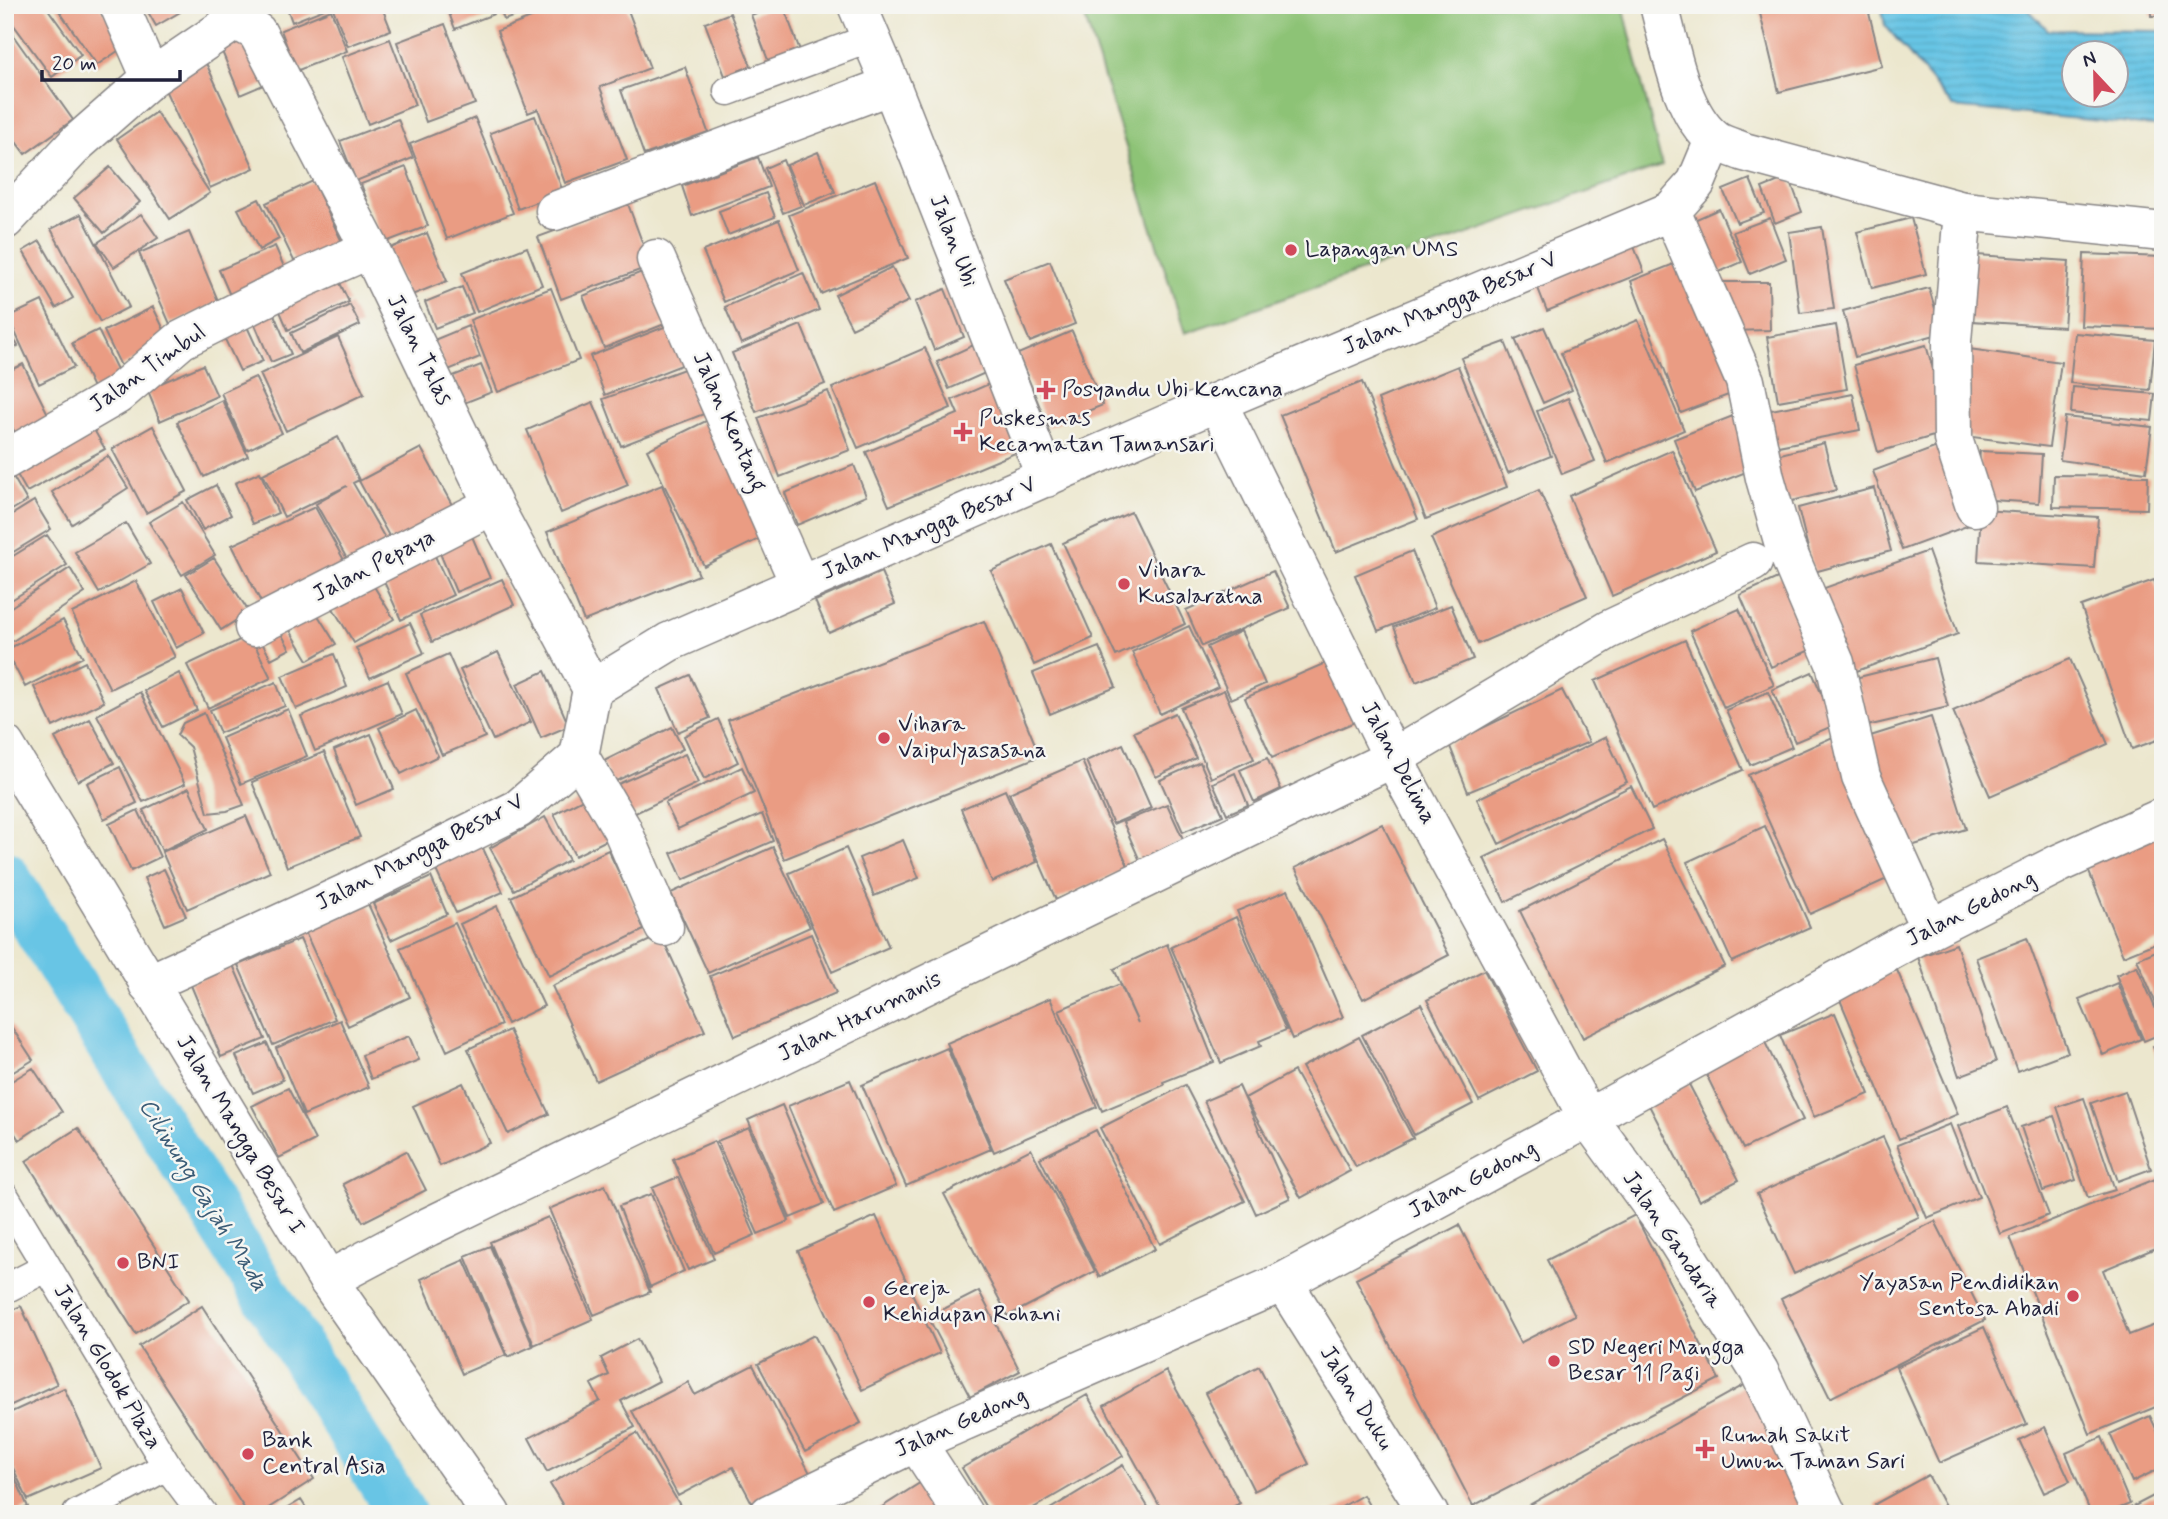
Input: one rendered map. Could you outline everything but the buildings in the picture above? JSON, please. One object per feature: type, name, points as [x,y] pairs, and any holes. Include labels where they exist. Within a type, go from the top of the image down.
[{"type":"street","points":[[118,5],[151,78]]},
{"type":"street","points":[[1659,5],[1680,85],[1695,115],[1714,140],[1744,152],[1963,211],[2163,232]]},
{"type":"street","points":[[5,220],[77,143],[151,78],[232,13]]},
{"type":"street","name":"Jalan Talas","points":[[232,13],[257,32],[370,249],[493,505],[592,689]]},
{"type":"street","name":"Jalan Ubi","points":[[864,22],[1046,478]]},
{"type":"street","points":[[555,211],[891,85]]},
{"type":"street","name":"Jalan Mangga Besar V","points":[[592,689],[669,642],[1217,402],[1671,211],[1696,183],[1714,140]]},
{"type":"street","points":[[1671,211],[1745,381],[1765,478],[1783,541],[1835,663],[1861,778],[1930,929]]},
{"type":"street","points":[[1963,211],[1952,341],[1953,439],[1975,508]]},
{"type":"street","name":"Jalan Timbul","points":[[5,460],[117,395],[181,340],[304,278],[370,249]]},
{"type":"street","name":"Jalan Kentang","points":[[656,259],[800,585]]},
{"type":"street","name":"Jalan Delima","points":[[1217,402],[1393,758],[1588,1118]]},
{"type":"street","name":"Jalan Pepaya","points":[[254,627],[493,505]]},
{"type":"street","name":"Jalan Harumanis","points":[[328,1280],[428,1227],[1393,758],[1608,631],[1753,562]]},
{"type":"street","points":[[592,689],[579,756],[622,830],[664,927]]},
{"type":"street","name":"Jalan Mangga Besar I","points":[[5,745],[328,1280],[491,1514]]},
{"type":"street","name":"Jalan Mangga Besar V","points":[[148,984],[376,879],[518,808],[579,756]]},
{"type":"street","name":"Jalan Gedong","points":[[769,1514],[916,1442],[1283,1283],[1930,929],[2060,863],[2163,817]]},
{"type":"street","name":"Jalan Gandaria","points":[[1588,1118],[1676,1239],[1759,1371],[1828,1514]]},
{"type":"street","name":"Jalan Duku","points":[[1283,1283],[1429,1514]]},
{"type":"street","points":[[916,1442],[963,1514]]},
{"type":"lane","points":[[728,91],[864,22]]},
{"type":"lane","name":"Jalan Glodok Plaza","points":[[5,1197],[167,1466],[203,1514]]},
{"type":"lane","name":"Jalan Glodok Plaza","points":[[5,1289],[46,1268]]},
{"type":"lane","name":"Jalan Glodok Plaza","points":[[77,1514],[167,1466]]},
{"type":"green space","name":"Lapangan UMS","points":[[1081,5],[1623,5],[1662,166],[1185,333]]},
{"type":"water","points":[[1881,5],[2024,5],[2048,30],[2163,31],[2163,127],[1953,107],[1885,25]]},
{"type":"waterway","name":"Ciliwung Gajah Mada","points":[[5,876],[402,1514]]},
{"type":"place","name":"Lapangan UMS","points":[[1291,250]]},
{"type":"place","name":"Posyandu Ubi Kencana","points":[[1046,390]]},
{"type":"place","name":"Puskesmas Kecamatan Tamansari","points":[[963,432]]},
{"type":"place","name":"Vihara Kusalaratna","points":[[1124,584]]},
{"type":"place","name":"Vihara Vaipulyasasana","points":[[884,738]]},
{"type":"place","name":"BNI","points":[[123,1263]]},
{"type":"place","name":"Yayasan Pendidikan Sentosa Abadi","points":[[2073,1296]]},
{"type":"place","name":"Gereja Kehidupan Rohani","points":[[869,1302]]},
{"type":"place","name":"SD Negeri Mangga Besar 11 Pagi","points":[[1554,1361]]},
{"type":"place","name":"Rumah Sakit Umum Taman Sari","points":[[1705,1449]]},
{"type":"place","name":"Bank Central Asia","points":[[248,1454]]}]
